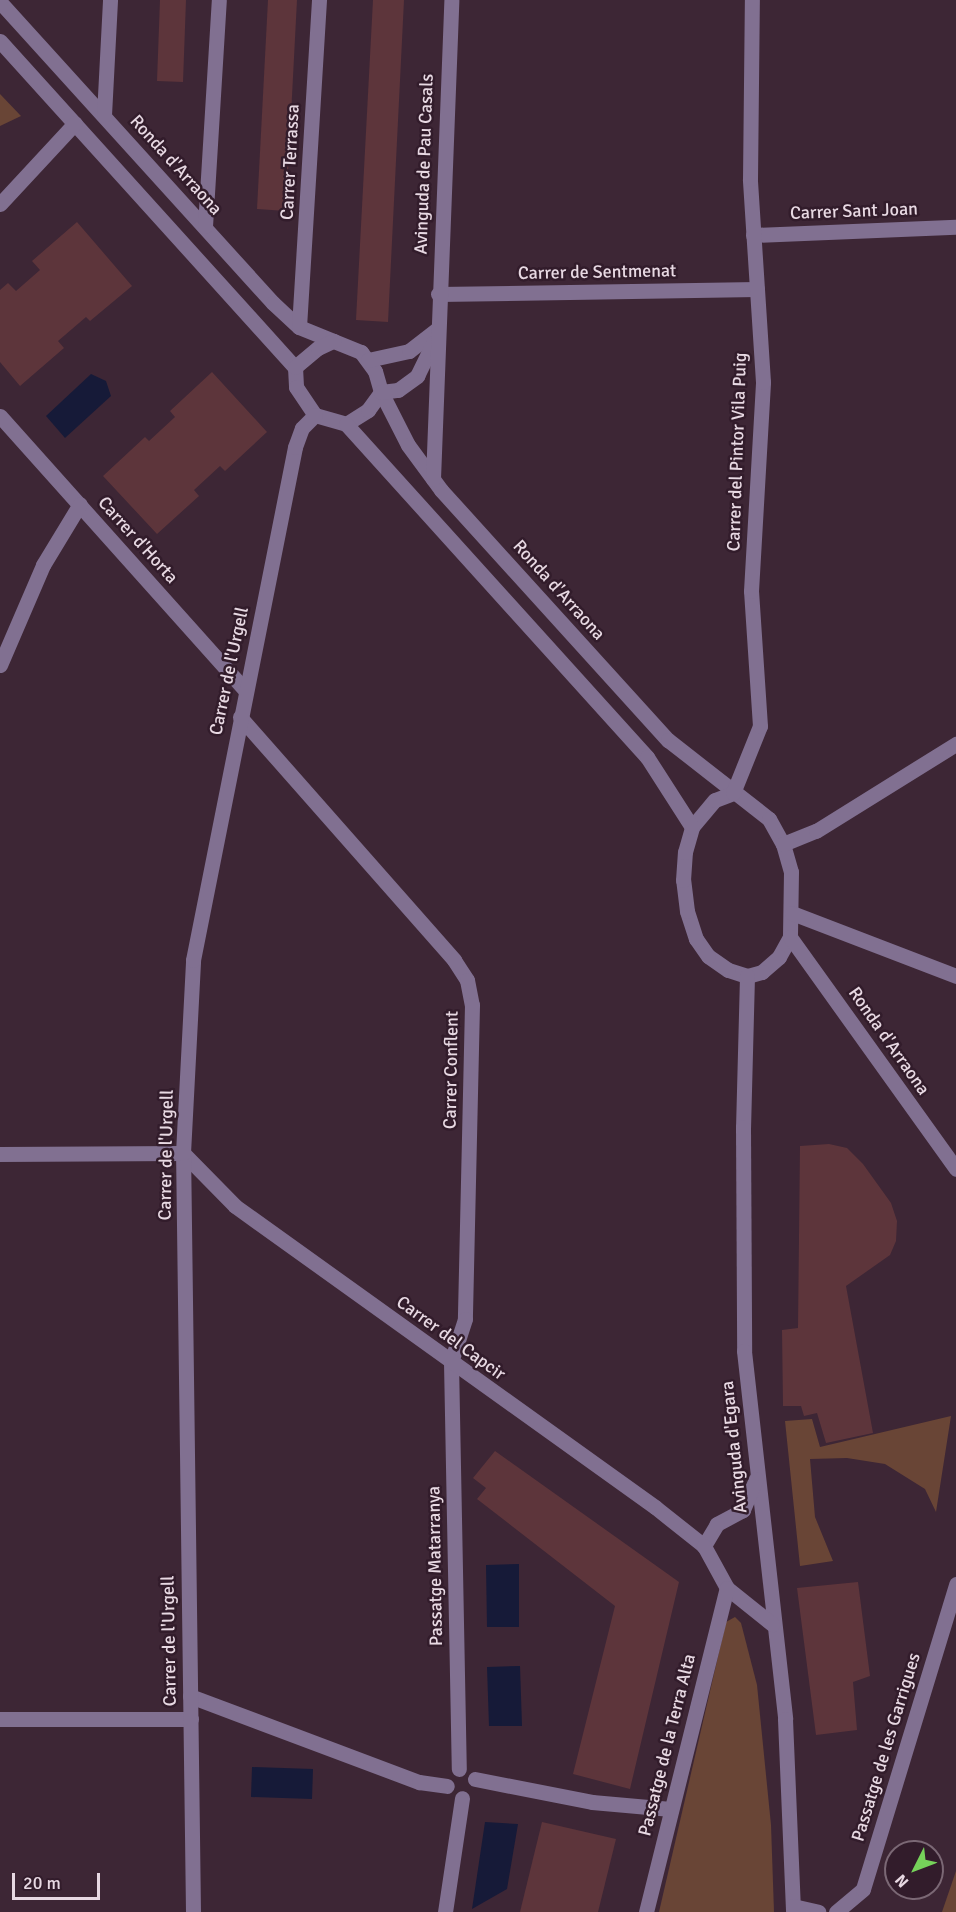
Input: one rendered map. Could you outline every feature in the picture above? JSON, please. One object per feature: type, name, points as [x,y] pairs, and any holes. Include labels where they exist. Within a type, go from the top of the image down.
[{"type":"street","points":[[104,115],[110,0]]},
{"type":"street","points":[[205,226],[219,0]]},
{"type":"street","name":"Carrer Terrassa","points":[[299,327],[319,0]]},
{"type":"street","name":"Avinguda de Pau Casals","points":[[434,479],[438,294],[451,0]]},
{"type":"street","name":"Carrer del Pintor Vila Puig","points":[[733,793],[760,726],[751,591],[763,382],[750,179],[752,0]]},
{"type":"street","name":"Ronda d'Arraona","points":[[0,2],[273,303],[299,327],[361,351],[380,380],[381,392],[408,445],[434,479],[668,740],[719,777],[733,793]]},
{"type":"street","points":[[0,41],[295,367],[296,387],[315,415],[346,424],[647,757],[692,827]]},
{"type":"street","points":[[0,204],[75,123]]},
{"type":"street","name":"Carrer Sant Joan","points":[[753,235],[956,226]]},
{"type":"street","name":"Carrer de Sentmenat","points":[[438,294],[757,289]]},
{"type":"street","points":[[368,360],[409,351],[437,329]]},
{"type":"street","points":[[346,424],[368,410],[381,392],[398,390],[417,375],[429,356],[437,329]]},
{"type":"street","points":[[295,367],[333,340]]},
{"type":"street","name":"Carrer de l'Urgell","points":[[193,1912],[183,1153],[193,960],[295,447],[302,428],[315,415]]},
{"type":"street","name":"Carrer d'Horta","points":[[0,416],[245,690]]},
{"type":"street","points":[[0,665],[42,565],[80,504]]},
{"type":"street","name":"Carrer Conflent","points":[[240,717],[454,960],[467,981],[472,1005],[465,1319],[451,1362]]},
{"type":"street","points":[[783,844],[816,831],[956,744]]},
{"type":"street","points":[[733,793],[769,819],[783,844],[791,872],[790,937],[779,957],[762,972],[747,976],[728,970],[708,956],[696,939],[687,910],[683,880],[685,852],[692,827],[715,800],[733,793]]},
{"type":"street","points":[[792,913],[956,976]]},
{"type":"street","name":"Ronda d'Arraona","points":[[790,937],[956,1169]]},
{"type":"street","name":"Avinguda d'Egara","points":[[747,976],[741,1290],[756,1478],[785,1719],[793,1909]]},
{"type":"street","points":[[0,1154],[183,1153]]},
{"type":"street","name":"Carrer del Capcir","points":[[183,1153],[235,1206],[704,1546]]},
{"type":"street","name":"Passatge Matarranya","points":[[451,1362],[459,1769]]},
{"type":"street","points":[[756,1478],[743,1510],[717,1524],[704,1546],[727,1588],[772,1624]]},
{"type":"street","name":"Passatge de les Garrigues","points":[[836,1912],[863,1889],[956,1584]]},
{"type":"street","name":"Passatge de la Terra Alta","points":[[645,1912],[727,1588]]},
{"type":"street","points":[[190,1696],[419,1782],[447,1786]]},
{"type":"street","points":[[0,1719],[191,1719]]},
{"type":"street","points":[[462,1798],[450,1792],[447,1786],[450,1775],[459,1769],[469,1771],[475,1779],[592,1802],[671,1809]]},
{"type":"street","points":[[462,1798],[473,1792],[475,1779]]},
{"type":"street","points":[[445,1912],[462,1798]]},
{"type":"street","points":[[793,1909],[818,1912]]},
{"type":"shaded area","points":[[0,94],[21,116],[0,126]]},
{"type":"shaded area","points":[[951,1416],[936,1512],[925,1489],[885,1464],[847,1458],[810,1459],[815,1517],[833,1561],[800,1566],[785,1421],[812,1419],[820,1447]]},
{"type":"shaded area","points":[[735,1617],[741,1623],[757,1685],[771,1825],[774,1912],[659,1912],[726,1622]]},
{"type":"shaded area","points":[[956,1871],[956,1912],[942,1912]]},
{"type":"water","points":[[91,374],[106,381],[111,396],[65,438],[46,416]]},
{"type":"water","points":[[519,1564],[519,1627],[487,1627],[486,1565]]},
{"type":"water","points":[[520,1666],[522,1726],[489,1726],[487,1667]]},
{"type":"water","points":[[252,1767],[313,1769],[312,1799],[251,1797]]},
{"type":"water","points":[[485,1822],[518,1824],[507,1889],[472,1909]]},
{"type":"building","points":[[160,0],[186,0],[183,82],[157,81]]},
{"type":"building","points":[[268,0],[297,0],[286,211],[257,209]]},
{"type":"building","points":[[373,0],[404,0],[388,322],[356,320]]},
{"type":"building","points":[[77,222],[132,286],[90,321],[86,317],[58,341],[64,348],[20,386],[0,362],[0,290],[8,283],[16,291],[40,270],[32,261]]},
{"type":"building","points":[[212,372],[267,432],[225,471],[220,466],[194,490],[199,496],[157,534],[103,476],[145,437],[149,441],[175,417],[170,411]]},
{"type":"building","points":[[829,1144],[847,1148],[863,1164],[891,1203],[897,1221],[896,1241],[890,1255],[846,1286],[873,1433],[826,1443],[817,1413],[804,1416],[801,1406],[783,1406],[782,1330],[798,1328],[800,1146]]},
{"type":"building","points":[[495,1451],[679,1582],[630,1789],[573,1774],[615,1606],[477,1499],[486,1488],[473,1478]]},
{"type":"building","points":[[858,1582],[870,1676],[853,1682],[857,1730],[816,1735],[797,1588]]},
{"type":"building","points":[[542,1822],[616,1839],[598,1912],[520,1912]]}]
